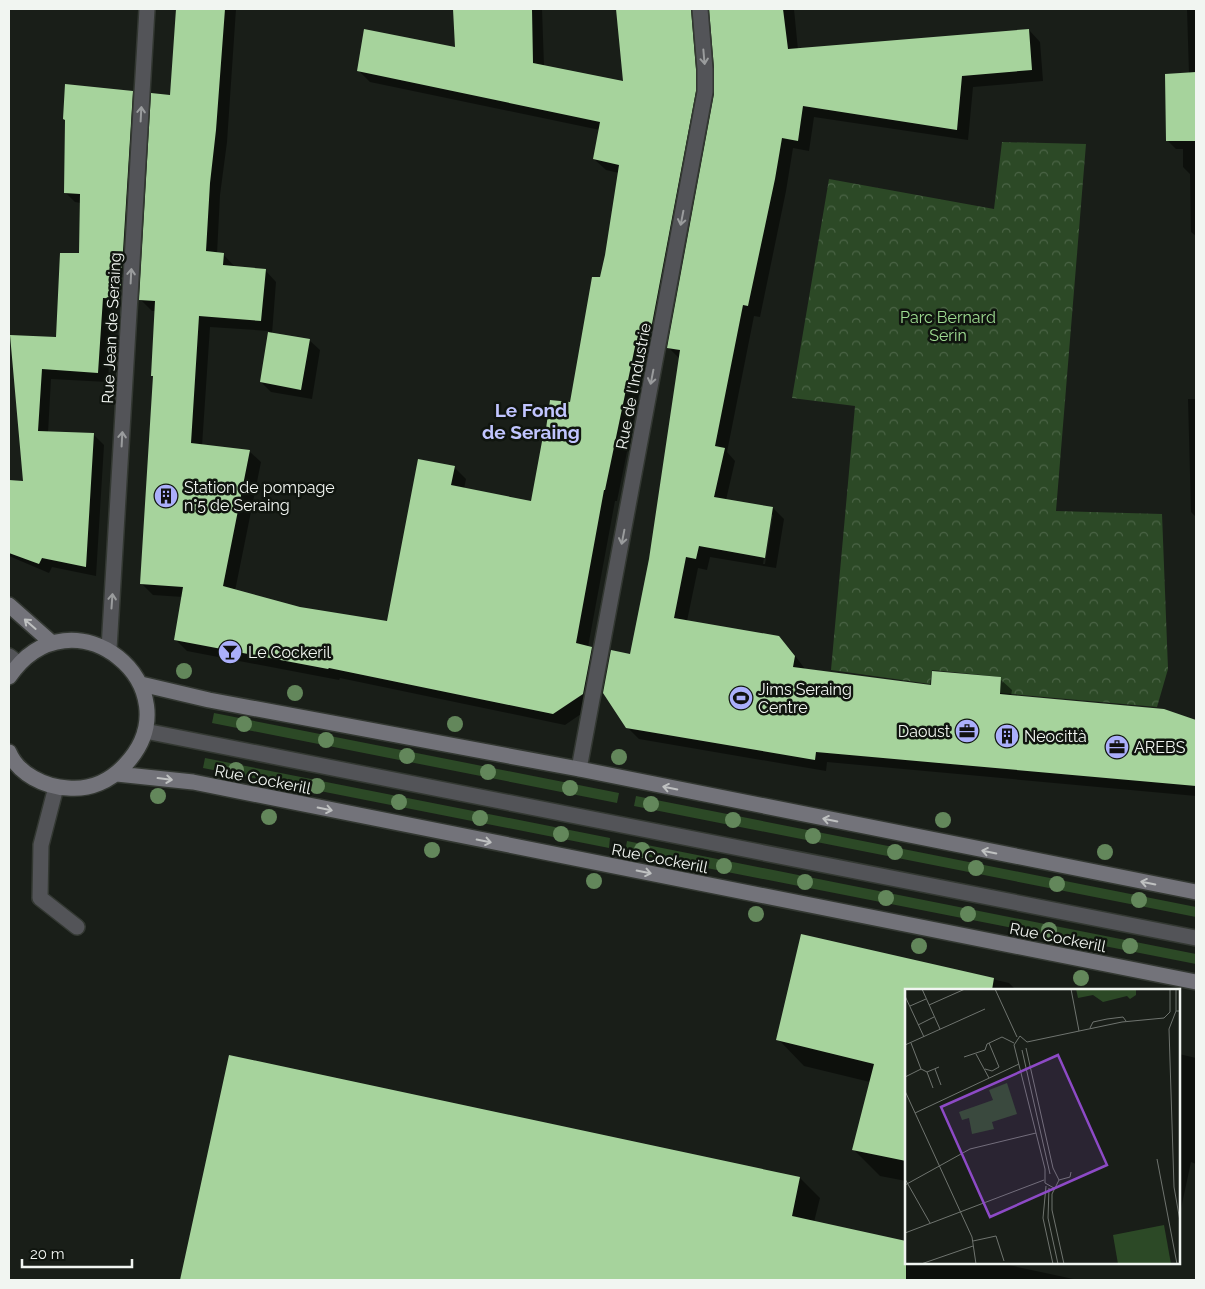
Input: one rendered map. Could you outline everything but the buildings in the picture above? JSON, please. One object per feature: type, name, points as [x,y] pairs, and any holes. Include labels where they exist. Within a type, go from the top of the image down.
[{"type":"main road","points":[[9,606],[52,643]]},
{"type":"main road","points":[[9,677],[14,659],[52,643],[81,640],[109,649],[128,664],[141,684],[147,707],[145,731],[135,755],[117,774],[98,785],[77,789],[56,788],[31,777],[12,758],[9,752]]},
{"type":"main road","points":[[141,684],[209,700],[579,769],[1196,892]]},
{"type":"main road","name":"Rue Cockerill","points":[[117,774],[192,782],[1196,982]]},
{"type":"street","name":"Rue Jean de Seraing","points":[[109,649],[148,9]]},
{"type":"street","name":"Rue de l'Industrie","points":[[579,769],[705,92],[700,9]]},
{"type":"street","name":"Rue Cockerill","points":[[145,731],[1196,938]]},
{"type":"street","points":[[56,788],[41,845],[40,898],[77,927]]},
{"type":"green space","name":"Parc Bernard Serin","points":[[1002,142],[1086,144],[1056,511],[1162,514],[1168,669],[1157,707],[1000,693],[1001,677],[932,670],[930,684],[831,670],[855,406],[792,398],[829,179],[994,209]]},
{"type":"green space","points":[[214,713],[619,793],[617,803],[212,723]]},
{"type":"green space","points":[[205,758],[610,838],[609,848],[203,768]]},
{"type":"green space","points":[[636,796],[1196,907],[1196,917],[634,806]]},
{"type":"green space","points":[[627,841],[1196,954],[1196,964],[625,852]]},
{"type":"place","name":"Station de pompage n°5 de Seraing","points":[[166,496]]},
{"type":"place","name":"Le Cockeril","points":[[230,652]]},
{"type":"place","name":"Jims Seraing Centre","points":[[741,698]]},
{"type":"place","name":"Daoust","points":[[967,731]]},
{"type":"place","name":"Neocittà","points":[[1007,736]]},
{"type":"place","name":"AREBS","points":[[1117,747]]},
{"type":"district","name":"Le Fond de Seraing","points":[[531,421]]}]
